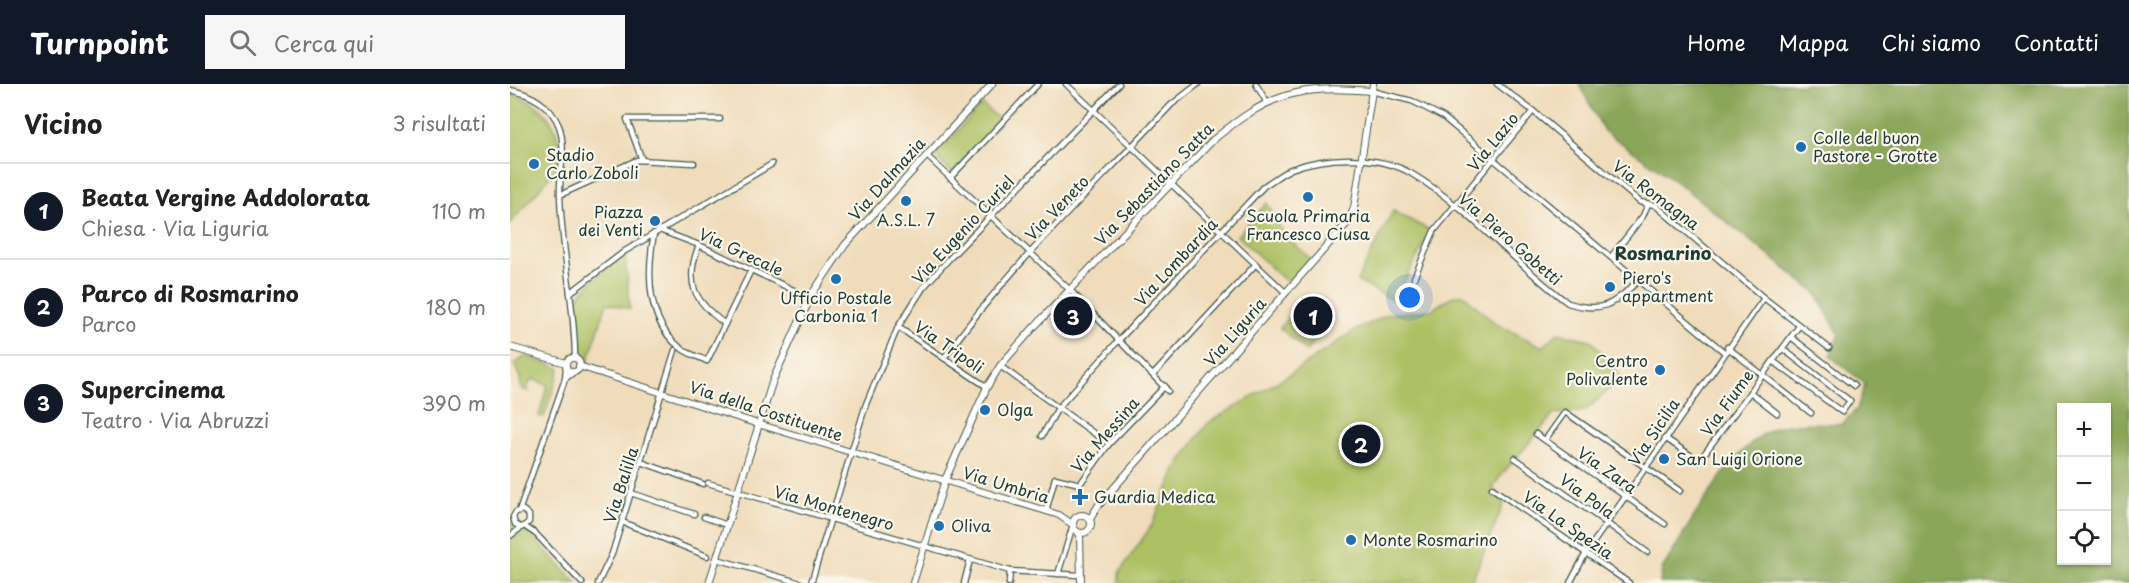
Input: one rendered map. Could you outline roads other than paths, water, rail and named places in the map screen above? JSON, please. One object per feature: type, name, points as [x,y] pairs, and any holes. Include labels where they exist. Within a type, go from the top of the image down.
[{"type":"street","name":"Via Dalmazia","points":[[708,583],[773,380],[810,298],[845,244],[992,84]]},
{"type":"street","points":[[950,178],[1038,84]]},
{"type":"street","points":[[1066,84],[1287,293]]},
{"type":"street","name":"Via Eugenio Curiel","points":[[811,583],[866,404],[898,327],[923,288],[1119,84]]},
{"type":"street","name":"Via Veneto","points":[[944,358],[974,315],[1030,253],[1171,105],[1198,84]]},
{"type":"street","points":[[1256,84],[1267,103]]},
{"type":"street","name":"Via Romagna","points":[[1497,84],[1533,111],[1640,202],[1655,205],[1764,298],[1829,348]]},
{"type":"street","name":"Via Sebastiano Satta","points":[[913,583],[945,480],[987,387],[1000,366],[1213,140],[1238,120],[1267,103],[1323,88],[1372,88],[1412,101],[1443,117],[1726,350],[1763,375],[1811,413]]},
{"type":"street","name":"Via Liguria","points":[[1072,525],[1098,506],[1348,222],[1354,208],[1363,160],[1372,88]]},
{"type":"street","points":[[510,90],[538,100],[556,120],[564,149],[560,195],[577,369],[565,379]]},
{"type":"street","name":"Via Lazio","points":[[1414,278],[1434,231],[1495,160],[1533,111]]},
{"type":"street","points":[[640,160],[627,119],[720,119]]},
{"type":"street","points":[[927,156],[1071,291],[1154,374],[1256,264]]},
{"type":"street","points":[[560,195],[640,160],[694,163]]},
{"type":"street","name":"Via Lombardia","points":[[1042,436],[1058,408],[1119,339],[1264,186],[1290,170],[1323,160],[1363,160]]},
{"type":"street","name":"Via Piero Gobetti","points":[[1363,160],[1411,173],[1455,207],[1568,303],[1589,310],[1614,302],[1639,280]]},
{"type":"street","points":[[570,293],[601,267],[654,233],[662,231],[772,164]]},
{"type":"street","points":[[1611,257],[1643,216],[1648,204]]},
{"type":"street","name":"Via Grecale","points":[[662,231],[699,245],[810,298]]},
{"type":"street","points":[[654,233],[649,288],[661,324],[681,349],[707,361],[751,270]]},
{"type":"street","points":[[699,245],[691,272],[694,291],[705,310],[725,324]]},
{"type":"street","name":"Via Sicilia","points":[[1570,583],[1586,553],[1764,298]]},
{"type":"street","name":"Via Fiume","points":[[1665,438],[1699,462],[1799,326]]},
{"type":"street","name":"Via Tripoli","points":[[898,327],[987,387]]},
{"type":"street","points":[[1791,337],[1854,386]]},
{"type":"street","points":[[510,347],[566,365]]},
{"type":"street","points":[[1773,362],[1842,412],[1850,401],[1783,348]]},
{"type":"street","name":"Via Balilla","points":[[598,583],[622,522],[664,393],[675,350]]},
{"type":"street","points":[[510,535],[565,379],[566,365],[575,358]]},
{"type":"street","name":"Via della Costituente","points":[[566,365],[945,480]]},
{"type":"street","points":[[1000,366],[1109,444]]},
{"type":"street","name":"Via Messina","points":[[1046,511],[1055,478],[1080,484],[1109,444],[1167,389],[1154,374]]},
{"type":"street","points":[[1750,392],[1777,413]]},
{"type":"street","points":[[1545,440],[1566,412],[1680,491]]},
{"type":"street","name":"Via Zara","points":[[1536,434],[1665,524]]},
{"type":"street","name":"Via Pola","points":[[1515,458],[1647,552]]},
{"type":"street","name":"Via Montenegro","points":[[641,462],[705,484],[1010,572],[1079,575]]},
{"type":"street","name":"Via Umbria","points":[[945,480],[1059,515],[1085,516]]},
{"type":"street","name":"Via La Spezia","points":[[1492,488],[1629,583]]},
{"type":"street","points":[[631,493],[694,514]]},
{"type":"street","points":[[525,497],[525,511],[535,533]]},
{"type":"street","points":[[516,519],[525,511]]},
{"type":"street","name":"Via Umbria","points":[[1059,515],[1083,532]]},
{"type":"street","points":[[1081,583],[1079,575],[1083,532],[1091,526],[1085,516]]},
{"type":"street","points":[[704,517],[727,525]]},
{"type":"street","points":[[516,519],[530,520]]},
{"type":"street","points":[[516,519],[535,533],[582,583]]},
{"type":"street","points":[[622,522],[707,556]]},
{"type":"street","points":[[1058,574],[1072,525]]},
{"type":"street","points":[[717,559],[801,583]]},
{"type":"street","points":[[964,583],[970,560]]},
{"type":"street","points":[[1009,583],[1010,572]]},
{"type":"place","name":"Colle del buon Pastore - Grotte","points":[[1801,147]]},
{"type":"place","name":"Stadio Carlo Zoboli","points":[[534,164]]},
{"type":"place","name":"Scuola Primaria Francesco Ciusa","points":[[1308,197]]},
{"type":"place","name":"A.S.L. 7","points":[[906,201]]},
{"type":"place","name":"Piazza dei Venti","points":[[655,221]]},
{"type":"place","name":"Ufficio Postale Carbonia 1","points":[[836,279]]},
{"type":"place","name":"Piero's appartment","points":[[1610,287]]},
{"type":"place","name":"Supercinema","points":[[1073,316]]},
{"type":"place","name":"Beata Vergine Addolorata","points":[[1313,316]]},
{"type":"place","name":"Centro Polivalente","points":[[1660,370]]},
{"type":"place","name":"Olga","points":[[985,410]]},
{"type":"place","name":"Parco di Rosmarino","points":[[1361,444]]},
{"type":"place","name":"San Luigi Orione","points":[[1664,459]]},
{"type":"place","name":"Guardia Medica","points":[[1080,497]]},
{"type":"place","name":"Oliva","points":[[939,526]]},
{"type":"place","name":"Monte Rosmarino","points":[[1351,540]]},
{"type":"district","name":"Rosmarino","points":[[1663,254]]}]
